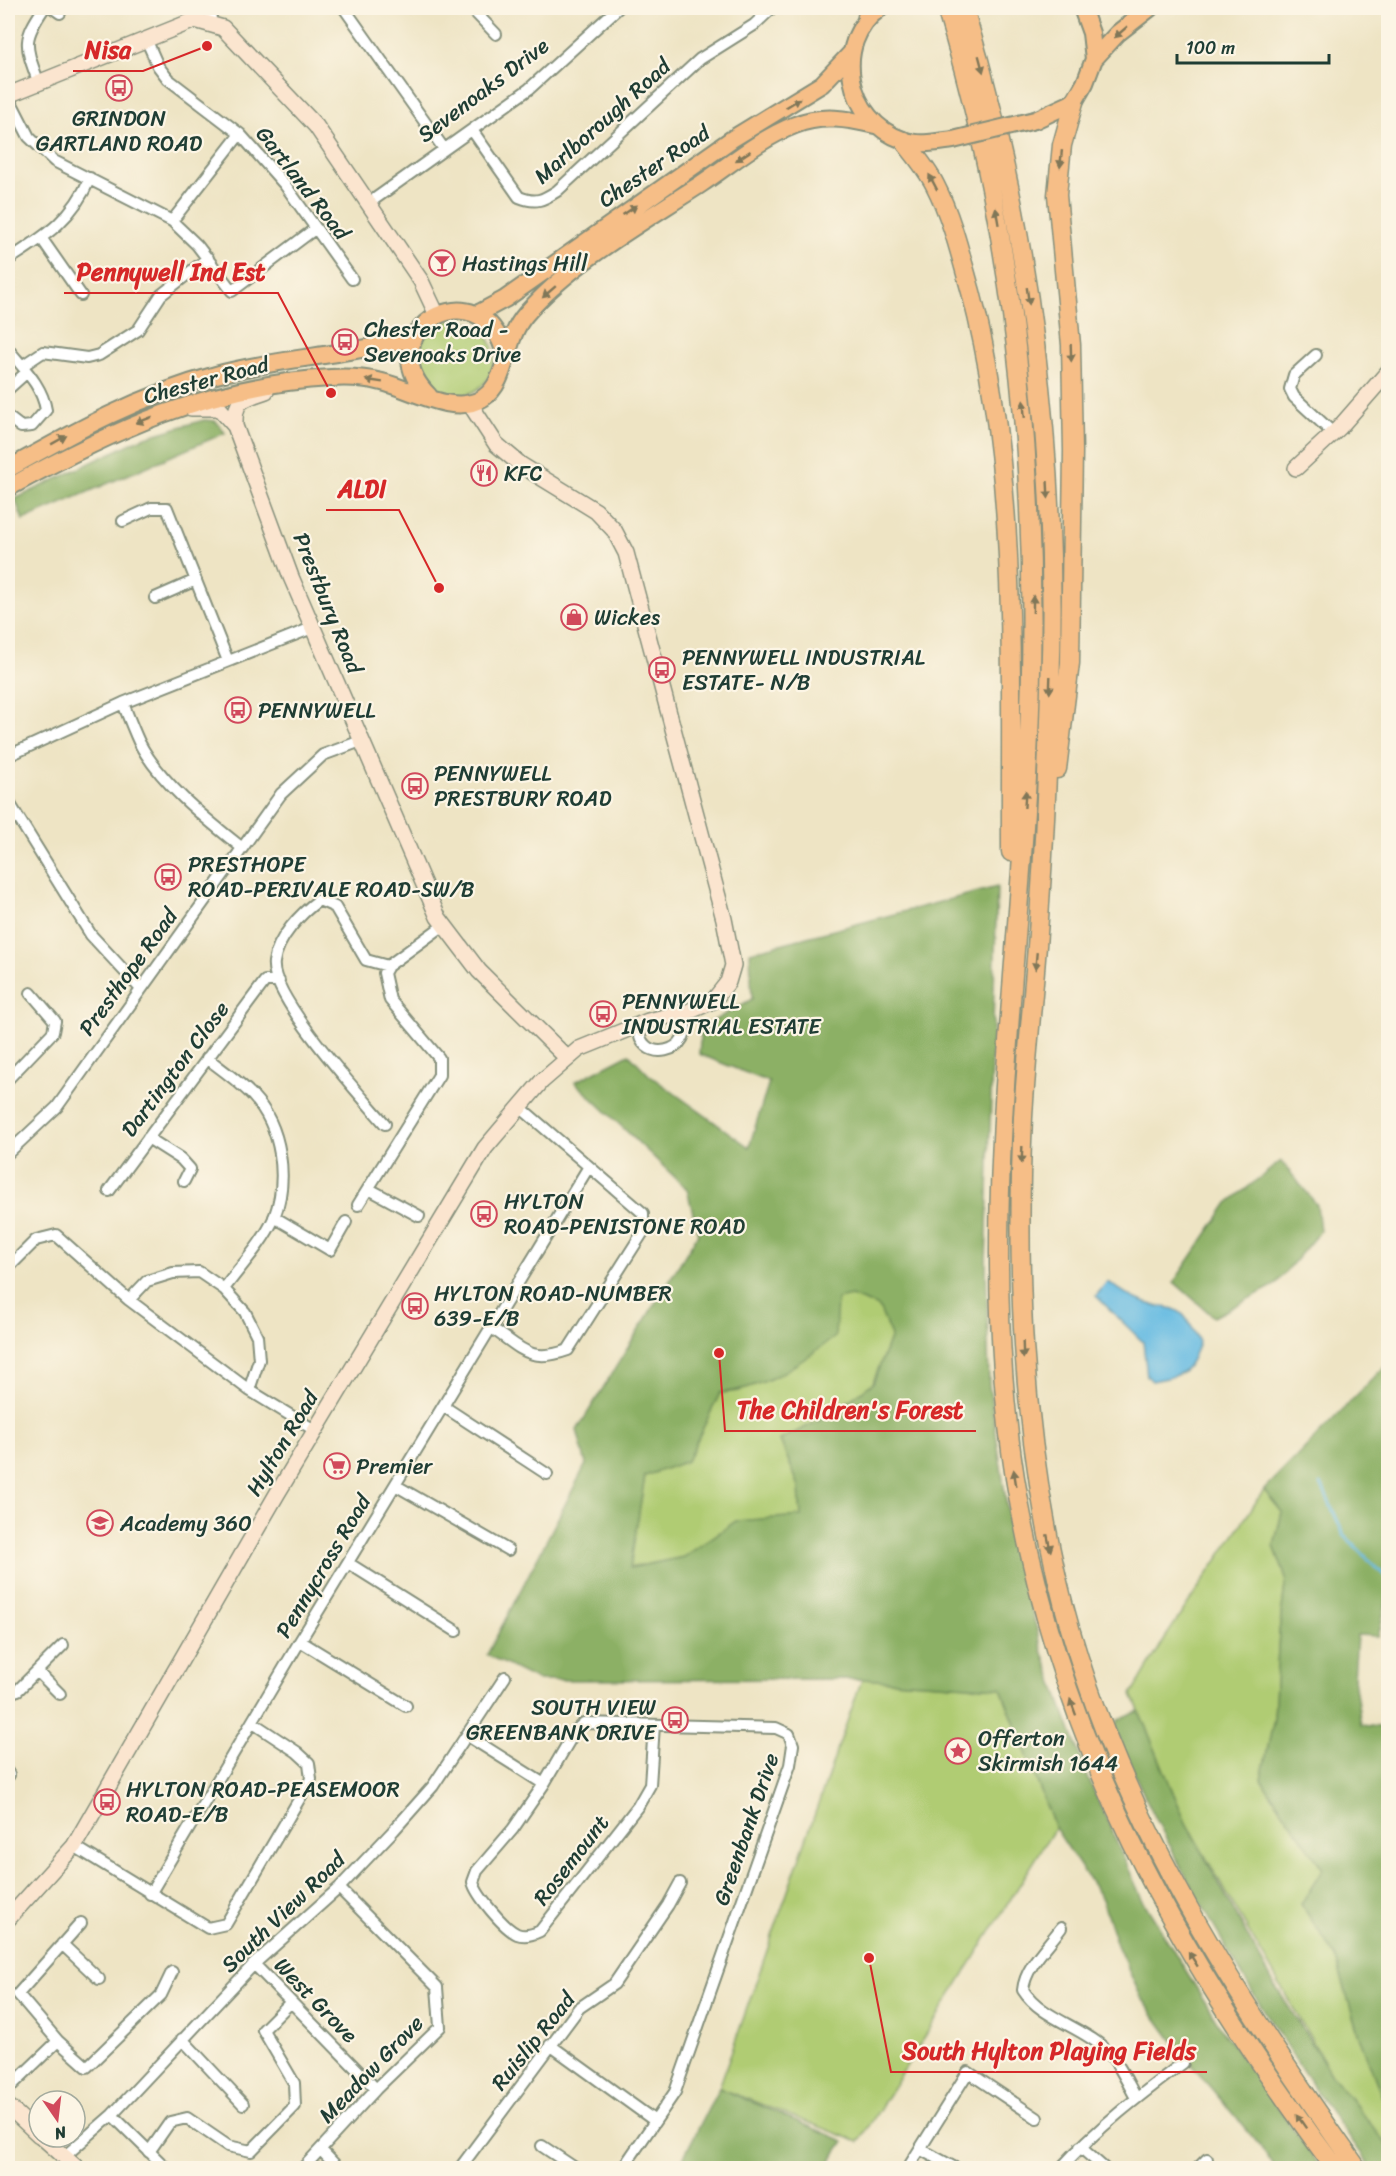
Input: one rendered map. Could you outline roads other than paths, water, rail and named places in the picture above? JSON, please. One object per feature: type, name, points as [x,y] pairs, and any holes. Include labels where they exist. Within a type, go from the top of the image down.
[{"type":"highway","points":[[946,8],[964,67],[994,201],[1014,316],[1027,445],[1033,588],[1032,679],[1011,983],[999,1226],[1002,1362],[1015,1477],[1026,1538],[1050,1637],[1086,1744],[1110,1801],[1168,1918],[1241,2036],[1335,2169]]},
{"type":"highway","points":[[964,8],[987,86],[1014,208],[1037,364],[1045,442],[1051,568],[1051,684],[1040,903],[1023,1112],[1020,1280],[1029,1419],[1036,1474],[1058,1585],[1088,1686],[1111,1751],[1153,1844],[1185,1905],[1249,2011],[1357,2169]]},
{"type":"highway","points":[[1040,903],[1070,663],[1074,451],[1071,345],[1057,195],[1062,145],[1074,102]]},
{"type":"highway","points":[[904,141],[936,185],[960,249],[984,340],[1005,494],[1010,660],[1011,983]]},
{"type":"main road","points":[[1082,8],[1091,33],[1094,59]]},
{"type":"main road","points":[[872,11],[852,52],[852,88],[875,124],[904,141],[920,143],[953,140],[1035,120],[1074,102],[1094,59],[1118,33],[1150,8]]},
{"type":"main road","name":"Chester Road","points":[[477,314],[504,299],[732,140],[822,84],[852,52]]},
{"type":"main road","name":"Chester Road","points":[[8,488],[112,433],[168,411],[241,389],[334,378],[380,382],[430,397],[441,403],[470,404],[492,391],[502,374],[505,354],[524,315],[594,255],[778,132],[805,122],[832,118],[875,124]]},
{"type":"main road","points":[[437,315],[452,310],[477,314],[492,325],[501,337],[505,354]]},
{"type":"main road","name":"Chester Road","points":[[8,469],[105,415],[159,393],[218,375],[370,350],[414,337],[424,322],[437,315]]},
{"type":"main road","points":[[414,337],[410,363],[418,385],[430,397]]},
{"type":"street","points":[[38,81],[27,52],[28,30],[44,8]]},
{"type":"street","points":[[344,8],[444,149]]},
{"type":"street","points":[[471,8],[496,34]]},
{"type":"street","name":"Sevenoaks Drive","points":[[369,203],[529,89],[618,8]]},
{"type":"street","name":"Marlborough Road","points":[[472,130],[519,197],[531,202],[542,201],[557,190],[700,59],[754,26],[772,8]]},
{"type":"street","points":[[316,228],[232,291],[208,258],[172,221],[90,177],[54,161],[29,137],[8,95],[38,81],[211,15],[316,126],[421,281],[437,315]]},
{"type":"street","name":"Gartland Road","points":[[146,39],[158,66],[168,79],[240,134],[285,185],[352,279]]},
{"type":"street","points":[[172,221],[240,134]]},
{"type":"street","points":[[8,260],[42,238],[80,201],[90,177]]},
{"type":"street","points":[[42,238],[81,295]]},
{"type":"street","points":[[8,389],[24,369],[43,352],[87,358],[99,355],[138,330],[161,295],[208,258]]},
{"type":"street","points":[[8,349],[44,397],[46,410],[32,426],[21,427],[8,417]]},
{"type":"street","points":[[1316,355],[1294,375],[1290,389],[1294,397],[1333,433]]},
{"type":"street","points":[[1296,468],[1333,433],[1389,372]]},
{"type":"street","points":[[235,426],[235,411],[244,399],[302,380]]},
{"type":"street","name":"Hylton Road","points":[[8,1919],[74,1846],[316,1431],[485,1148],[566,1058],[579,1049],[639,1024],[682,1013],[713,1001],[728,982],[733,964],[732,951],[626,553],[614,530],[596,511],[520,465],[496,444],[470,404]]},
{"type":"street","name":"Prestbury Road","points":[[168,411],[219,408],[235,426],[312,628],[444,926],[479,971],[566,1058]]},
{"type":"street","points":[[123,521],[151,508],[167,508],[228,662]]},
{"type":"street","points":[[155,598],[196,580]]},
{"type":"street","points":[[8,756],[123,703],[312,628]]},
{"type":"street","points":[[123,703],[140,743],[168,781],[195,811],[241,847]]},
{"type":"street","name":"Presthope Road","points":[[8,1153],[57,1107],[281,794],[323,755],[361,741]]},
{"type":"street","points":[[8,801],[91,935],[140,988]]},
{"type":"street","points":[[385,1124],[318,1046],[279,981],[273,964],[279,946],[304,911],[320,900],[335,906],[366,960],[388,966]]},
{"type":"street","points":[[358,1204],[439,1075],[439,1058],[390,1000],[384,973],[388,966],[444,926]]},
{"type":"street","name":"Dartington Close","points":[[109,1191],[265,981],[279,981]]},
{"type":"street","points":[[8,1079],[53,1032],[55,1021],[31,993]]},
{"type":"street","points":[[639,1024],[638,1035],[642,1042],[649,1048],[665,1051],[680,1043],[684,1036],[686,1028],[682,1013]]},
{"type":"street","points":[[207,1058],[254,1097],[274,1131],[282,1171],[274,1217],[224,1289]]},
{"type":"street","points":[[490,1327],[534,1356],[547,1358],[568,1350],[643,1232],[643,1213],[588,1168],[520,1107]]},
{"type":"street","points":[[148,1138],[181,1159],[190,1169],[184,1181]]},
{"type":"street","name":"Pennycross Road","points":[[150,1894],[300,1641],[588,1168]]},
{"type":"street","points":[[369,1189],[419,1216]]},
{"type":"street","points":[[274,1217],[330,1250],[346,1222]]},
{"type":"street","points":[[8,1268],[36,1240],[56,1235],[129,1300],[249,1390],[316,1431]]},
{"type":"street","points":[[129,1300],[147,1281],[172,1273],[199,1272],[224,1289],[245,1312],[257,1336],[259,1360],[249,1390]]},
{"type":"street","points":[[443,1406],[547,1474]]},
{"type":"street","points":[[395,1485],[508,1550]]},
{"type":"street","points":[[348,1563],[456,1631]]},
{"type":"street","points":[[300,1641],[406,1706]]},
{"type":"street","points":[[8,1694],[18,1690],[63,1645]]},
{"type":"street","points":[[37,1671],[60,1694]]},
{"type":"street","name":"South View Road","points":[[65,2156],[111,2115],[254,1964],[339,1888],[434,1786],[504,1677]]},
{"type":"street","points":[[74,1846],[208,1928],[226,1924],[311,1779],[309,1763],[297,1752],[253,1723]]},
{"type":"street","name":"Greenbank Drive","points":[[473,1882],[477,1871],[513,1829],[544,1784],[575,1731],[584,1723],[776,1728],[789,1734],[793,1745],[790,1765],[675,2092],[623,2169]]},
{"type":"street","name":"Rosemount","points":[[473,1882],[480,1898],[514,1933],[531,1935],[540,1931],[638,1806],[650,1785],[654,1757],[654,1725]]},
{"type":"street","points":[[468,1736],[544,1784]]},
{"type":"street","name":"Ruislip Road","points":[[460,2169],[579,2008],[614,1984],[668,1905],[680,1883]]},
{"type":"street","name":"Meadow Grove","points":[[303,2169],[376,2089],[440,2027],[437,1987],[339,1888]]},
{"type":"street","points":[[81,1923],[18,1994],[58,2041],[87,2067],[161,1995],[172,1972]]},
{"type":"street","points":[[1061,1928],[1030,1970],[1024,1980],[1023,1990],[1036,2005],[1102,2047],[1114,2059],[1136,2098]]},
{"type":"street","points":[[62,1944],[99,1979]]},
{"type":"street","name":"West Grove","points":[[254,1964],[376,2089]]},
{"type":"street","points":[[149,2152],[170,2122],[187,2118],[228,2146],[251,2151],[295,2106],[294,2082],[263,2030],[291,2002]]},
{"type":"street","points":[[182,2039],[243,2104]]},
{"type":"street","points":[[8,2089],[58,2041]]},
{"type":"street","points":[[550,2045],[655,2121]]},
{"type":"street","points":[[1061,2169],[1080,2147],[1136,2098],[1183,2063]]},
{"type":"street","points":[[908,2169],[968,2072],[1037,2118]]},
{"type":"street","points":[[8,2106],[27,2124]]},
{"type":"street","points":[[111,2115],[166,2169]]},
{"type":"street","points":[[542,2146],[575,2169]]},
{"type":"street","points":[[1080,2147],[1104,2169]]},
{"type":"street","points":[[56,2149],[77,2169]]},
{"type":"street","points":[[920,2149],[955,2169]]},
{"type":"street","points":[[321,2150],[338,2169]]},
{"type":"street","points":[[1198,2169],[1207,2159]]},
{"type":"water","points":[[1107,1282],[1136,1299],[1174,1309],[1186,1317],[1199,1342],[1192,1360],[1183,1371],[1171,1377],[1152,1381],[1147,1376],[1143,1342],[1096,1296]]},
{"type":"waterway","points":[[1321,1484],[1344,1535],[1388,1579]]},
{"type":"place","name":"Nisa","points":[[207,46]]},
{"type":"place","name":"GRINDON GARTLAND ROAD","points":[[119,88]]},
{"type":"place","name":"Hastings Hill","points":[[442,263]]},
{"type":"place","name":"Chester Road - Sevenoaks Drive","points":[[345,342]]},
{"type":"place","name":"Pennywell Ind Est","points":[[331,393]]},
{"type":"place","name":"KFC","points":[[484,473]]},
{"type":"place","name":"ALDI","points":[[439,588]]},
{"type":"place","name":"Wickes","points":[[574,617]]},
{"type":"place","name":"PENNYWELL INDUSTRIAL ESTATE- N/B","points":[[662,670]]},
{"type":"place","name":"PENNYWELL","points":[[238,710]]},
{"type":"place","name":"PENNYWELL PRESTBURY ROAD","points":[[415,786]]},
{"type":"place","name":"PRESTHOPE ROAD-PERIVALE ROAD-SW/B","points":[[168,877]]},
{"type":"place","name":"PENNYWELL INDUSTRIAL ESTATE","points":[[603,1014]]},
{"type":"place","name":"HYLTON ROAD-PENISTONE ROAD","points":[[484,1214]]},
{"type":"place","name":"HYLTON ROAD-NUMBER 639-E/B","points":[[415,1306]]},
{"type":"place","name":"The Children's Forest","points":[[719,1353]]},
{"type":"place","name":"Premier","points":[[337,1466]]},
{"type":"place","name":"Academy 360","points":[[100,1523]]},
{"type":"place","name":"SOUTH VIEW GREENBANK DRIVE","points":[[675,1720]]},
{"type":"place","name":"Offerton Skirmish 1644","points":[[958,1751]]},
{"type":"place","name":"HYLTON ROAD-PEASEMOOR ROAD-E/B","points":[[107,1802]]},
{"type":"place","name":"South Hylton Playing Fields","points":[[869,1958]]}]
